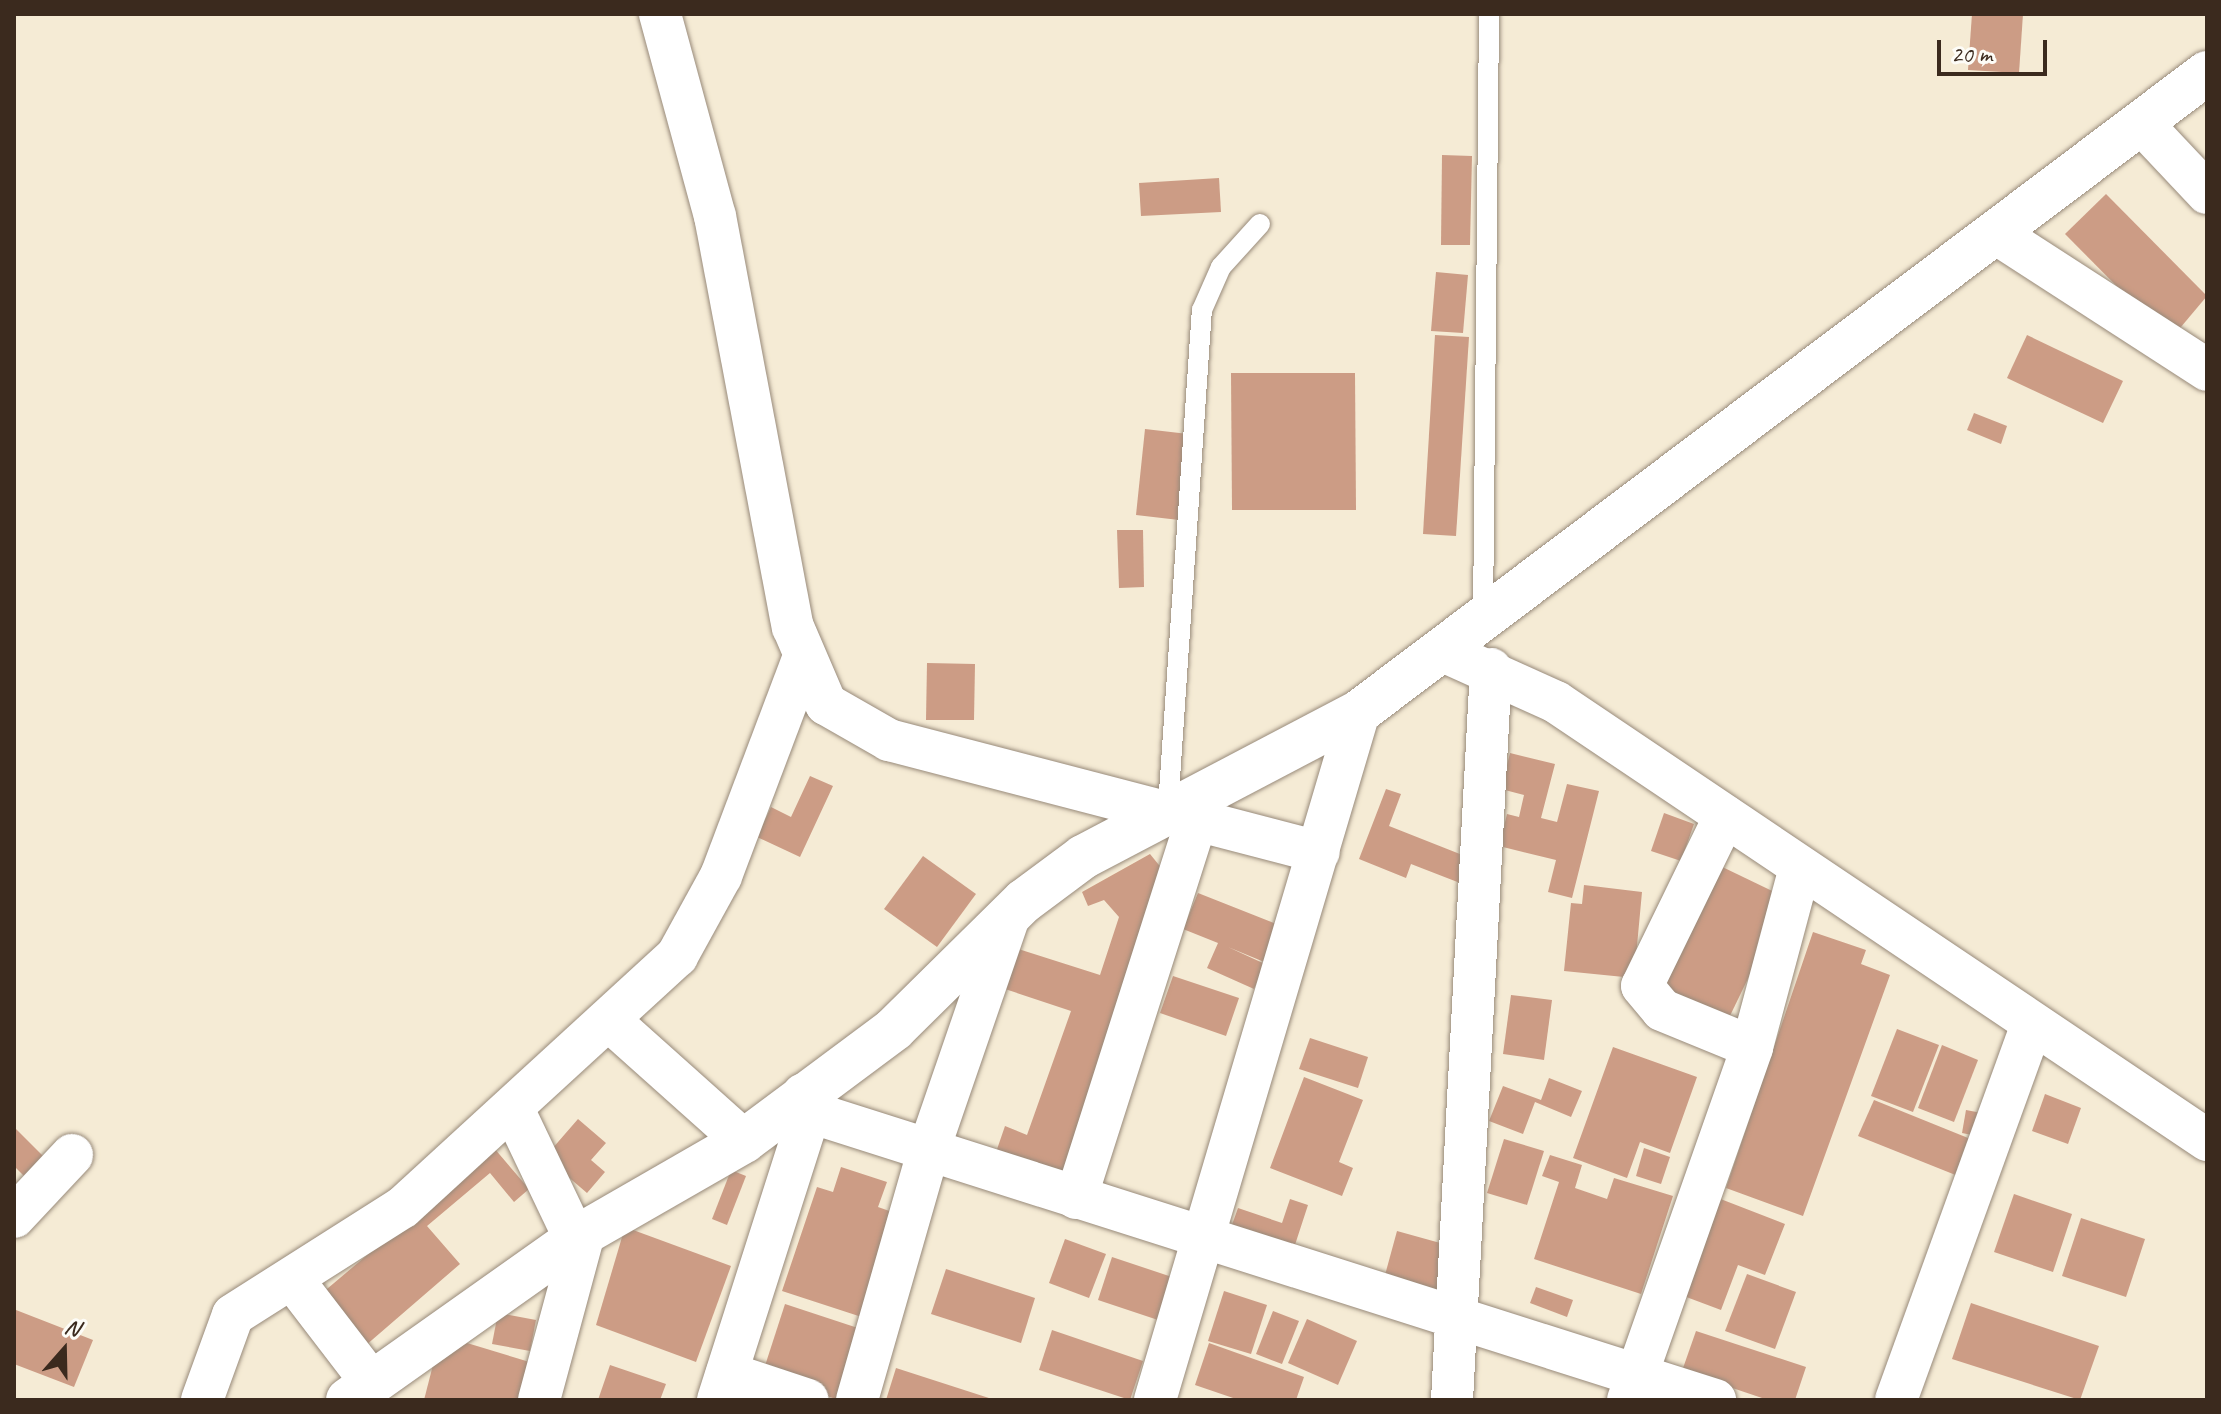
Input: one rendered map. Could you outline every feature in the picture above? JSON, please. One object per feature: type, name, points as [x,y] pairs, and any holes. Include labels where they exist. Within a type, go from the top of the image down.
[{"type":"main road","points":[[360,1392],[581,1238],[806,1103],[894,1029],[1009,917],[1083,857],[1183,812],[1359,712],[2207,73]]},
{"type":"street","points":[[660,14],[715,216],[803,659],[826,704],[889,740],[1183,812],[1319,852]]},
{"type":"street","points":[[2142,124],[2207,193]]},
{"type":"street","points":[[1997,234],[2202,361]]},
{"type":"street","points":[[1443,651],[1491,669],[1556,702],[2207,1140]]},
{"type":"street","points":[[202,1400],[233,1315],[370,1233],[611,1022],[677,956],[705,912],[803,659]]},
{"type":"street","points":[[1452,1400],[1491,669]]},
{"type":"street","points":[[1155,1400],[1205,1241],[1359,712]]},
{"type":"street","points":[[1076,1198],[1183,812]]},
{"type":"street","points":[[1725,816],[1642,986],[1662,1010],[1752,1047]]},
{"type":"street","points":[[1633,1386],[1752,1047],[1800,868]]},
{"type":"street","points":[[857,1400],[929,1149],[1009,917]]},
{"type":"street","points":[[611,1022],[744,1141]]},
{"type":"street","points":[[1896,1400],[2032,1025]]},
{"type":"street","points":[[808,1400],[723,1386],[806,1103],[929,1149],[1457,1321],[1633,1386],[1715,1400]]},
{"type":"street","points":[[513,1109],[581,1238],[539,1400]]},
{"type":"street","points":[[14,1217],[72,1155]]},
{"type":"street","points":[[293,1280],[360,1392]]},
{"type":"lane","points":[[1483,621],[1489,14]]},
{"type":"lane","points":[[1183,812],[1202,310],[1221,267],[1260,224]]},
{"type":"building","points":[[1972,14],[2023,14],[2019,73],[1968,70]]},
{"type":"building","points":[[1442,155],[1472,156],[1470,245],[1441,245]]},
{"type":"building","points":[[1219,178],[1221,212],[1141,216],[1139,183]]},
{"type":"building","points":[[2106,194],[2207,296],[2170,340],[2065,234]]},
{"type":"building","points":[[1436,272],[1468,275],[1463,333],[1431,331]]},
{"type":"building","points":[[1435,335],[1469,337],[1456,536],[1423,534]]},
{"type":"building","points":[[2027,335],[2123,381],[2103,423],[2007,378]]},
{"type":"building","points":[[1231,373],[1355,373],[1356,510],[1232,510]]},
{"type":"building","points":[[1974,413],[2007,426],[2001,444],[1967,430]]},
{"type":"building","points":[[1145,429],[1188,434],[1179,520],[1136,515]]},
{"type":"building","points":[[1117,530],[1143,530],[1144,587],[1119,588]]},
{"type":"building","points":[[927,663],[975,664],[974,720],[926,720]]},
{"type":"building","points":[[1510,753],[1555,764],[1541,818],[1557,822],[1567,784],[1599,791],[1572,898],[1548,892],[1556,860],[1499,846],[1507,814],[1519,817],[1524,795],[1501,789]]},
{"type":"building","points":[[810,776],[833,786],[800,857],[757,837],[771,807],[791,817]]},
{"type":"building","points":[[1386,789],[1401,794],[1389,826],[1470,858],[1460,883],[1411,864],[1406,878],[1359,859]]},
{"type":"building","points":[[1664,813],[1694,824],[1681,861],[1651,851]]},
{"type":"building","points":[[1150,854],[1163,870],[1064,1187],[994,1158],[1005,1126],[1027,1135],[1071,1011],[1002,988],[1015,948],[1100,975],[1119,917],[1104,900],[1088,906],[1082,892]]},
{"type":"building","points":[[923,856],[976,894],[937,947],[884,909]]},
{"type":"building","points":[[1712,862],[1787,898],[1727,1022],[1652,987]]},
{"type":"building","points":[[1584,885],[1642,892],[1634,978],[1564,971],[1571,903],[1582,904]]},
{"type":"building","points":[[1198,893],[1289,929],[1274,966],[1228,947],[1265,964],[1254,989],[1207,968],[1218,943],[1183,929]]},
{"type":"building","points":[[1813,932],[1866,950],[1861,964],[1890,975],[1803,1216],[1726,1188]]},
{"type":"building","points":[[1173,976],[1239,998],[1226,1036],[1160,1013]]},
{"type":"building","points":[[1511,995],[1552,1000],[1544,1060],[1503,1054]]},
{"type":"building","points":[[1897,1029],[1939,1045],[1913,1112],[1871,1096]]},
{"type":"building","points":[[1310,1038],[1368,1057],[1358,1088],[1299,1069]]},
{"type":"building","points":[[1942,1045],[1978,1060],[1954,1122],[1918,1108]]},
{"type":"building","points":[[1613,1047],[1697,1077],[1670,1153],[1640,1142],[1627,1178],[1573,1158]]},
{"type":"building","points":[[1304,1077],[1363,1100],[1339,1162],[1353,1168],[1342,1196],[1270,1168]]},
{"type":"building","points":[[1549,1078],[1582,1091],[1571,1117],[1535,1102],[1523,1134],[1489,1121],[1503,1086],[1541,1100]]},
{"type":"building","points":[[2045,1094],[2081,1108],[2068,1144],[2032,1131]]},
{"type":"building","points":[[1874,1100],[1973,1140],[1958,1176],[1858,1136]]},
{"type":"building","points":[[1966,1110],[1992,1115],[1987,1138],[1962,1133]]},
{"type":"building","points":[[578,1119],[606,1143],[591,1160],[605,1172],[587,1193],[545,1157]]},
{"type":"building","points":[[14,1127],[45,1158],[26,1178],[14,1166]]},
{"type":"building","points":[[1504,1139],[1544,1151],[1527,1205],[1487,1193]]},
{"type":"building","points":[[494,1148],[529,1189],[514,1202],[490,1173],[427,1226],[460,1264],[365,1346],[321,1294]]},
{"type":"building","points":[[1644,1148],[1670,1157],[1661,1184],[1636,1176]]},
{"type":"building","points":[[1550,1155],[1582,1165],[1575,1188],[1607,1199],[1614,1178],[1673,1196],[1641,1294],[1534,1259],[1559,1182],[1542,1176]]},
{"type":"building","points":[[841,1167],[887,1182],[878,1207],[898,1214],[877,1322],[782,1291],[817,1187],[833,1192]]},
{"type":"building","points":[[731,1170],[746,1176],[727,1225],[712,1219]]},
{"type":"building","points":[[2014,1194],[2072,1214],[2053,1272],[1994,1252]]},
{"type":"building","points":[[1718,1198],[1785,1224],[1765,1275],[1738,1265],[1721,1310],[1681,1295]]},
{"type":"building","points":[[1290,1199],[1308,1205],[1292,1254],[1229,1233],[1238,1208],[1282,1223]]},
{"type":"building","points":[[2081,1218],[2145,1239],[2126,1297],[2062,1276]]},
{"type":"building","points":[[625,1227],[731,1266],[696,1362],[596,1325]]},
{"type":"building","points":[[1397,1231],[1451,1246],[1439,1290],[1385,1275]]},
{"type":"building","points":[[1065,1239],[1106,1254],[1089,1298],[1049,1283]]},
{"type":"building","points":[[1112,1257],[1175,1278],[1161,1321],[1098,1300]]},
{"type":"building","points":[[946,1269],[1035,1298],[1021,1343],[931,1314]]},
{"type":"building","points":[[1747,1274],[1796,1292],[1775,1349],[1725,1331]]},
{"type":"building","points":[[1536,1287],[1573,1300],[1567,1317],[1530,1303]]},
{"type":"building","points":[[1224,1291],[1267,1305],[1251,1354],[1208,1341]]},
{"type":"building","points":[[1971,1303],[2099,1346],[2080,1400],[1952,1359]]},
{"type":"building","points":[[785,1304],[870,1332],[839,1400],[762,1375]]},
{"type":"building","points":[[16,1310],[93,1340],[74,1387],[14,1364]]},
{"type":"building","points":[[1273,1311],[1299,1321],[1282,1364],[1256,1354]]},
{"type":"building","points":[[498,1313],[536,1320],[530,1351],[492,1344]]},
{"type":"building","points":[[1307,1319],[1357,1341],[1338,1385],[1288,1363]]},
{"type":"building","points":[[1052,1330],[1143,1361],[1130,1400],[1039,1370]]},
{"type":"building","points":[[1696,1331],[1806,1367],[1795,1400],[1768,1400],[1682,1371]]},
{"type":"building","points":[[467,1343],[536,1364],[524,1400],[424,1400],[434,1361]]},
{"type":"building","points":[[1209,1343],[1304,1377],[1296,1400],[1239,1400],[1195,1385]]},
{"type":"building","points":[[610,1365],[666,1384],[660,1400],[598,1400]]},
{"type":"building","points":[[896,1368],[992,1399],[992,1400],[886,1400]]}]
